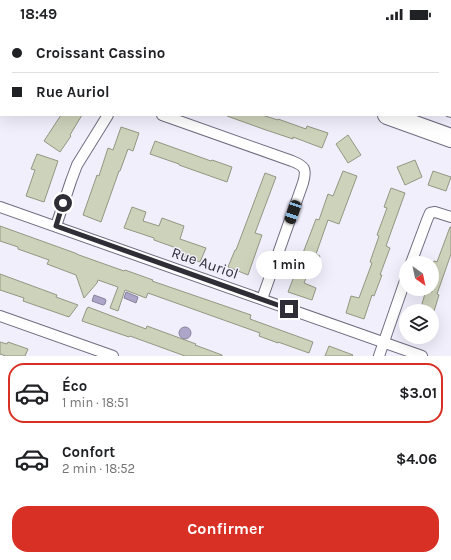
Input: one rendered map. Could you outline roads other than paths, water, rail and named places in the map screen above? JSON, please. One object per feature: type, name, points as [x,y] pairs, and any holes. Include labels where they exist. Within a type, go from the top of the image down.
[{"type":"highway","points":[[390,116],[451,138]]},
{"type":"street","points":[[56,226],[77,166],[107,116]]},
{"type":"street","points":[[165,116],[292,161],[302,165],[305,169],[303,183],[262,299]]},
{"type":"street","name":"Rue Auriol","points":[[0,207],[422,356]]},
{"type":"street","points":[[414,256],[428,216],[432,212],[435,212],[451,217]]},
{"type":"street","points":[[379,356],[400,296]]},
{"type":"street","points":[[0,316],[113,356]]}]
